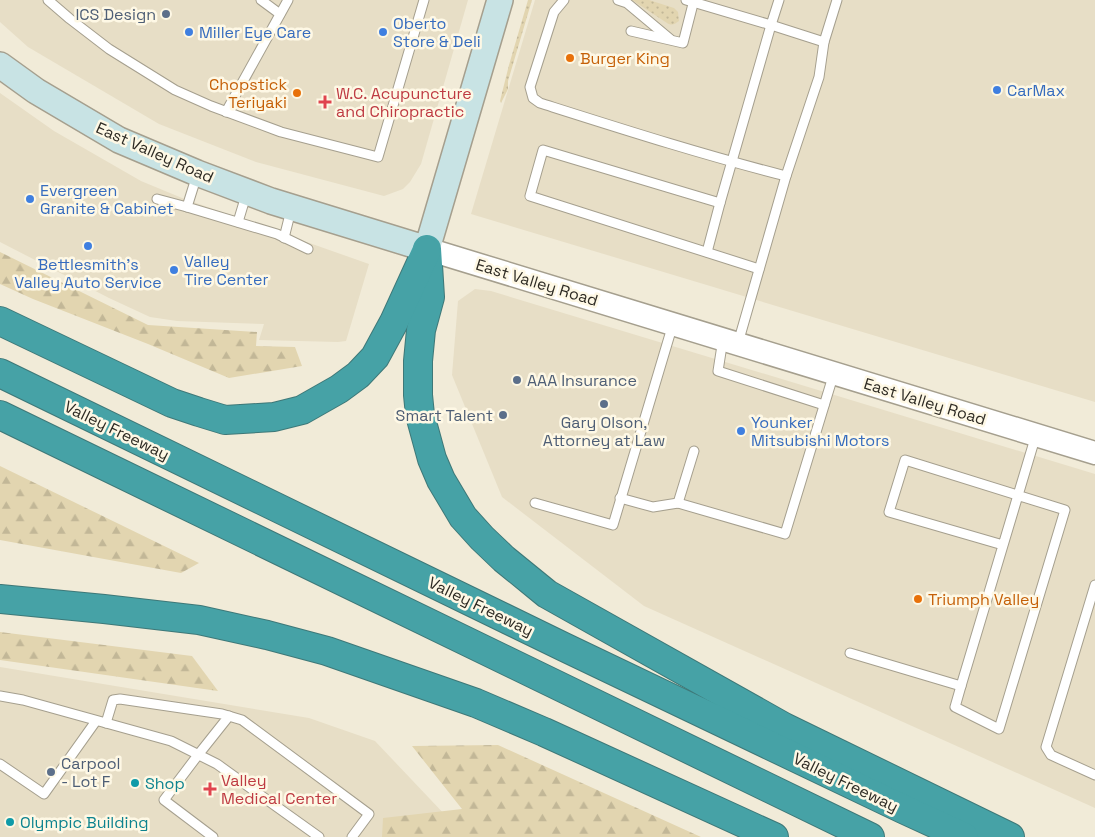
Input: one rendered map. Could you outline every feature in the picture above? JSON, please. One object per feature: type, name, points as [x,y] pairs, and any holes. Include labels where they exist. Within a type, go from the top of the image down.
[{"type":"highway","points":[[0,321],[172,403],[225,420],[274,417],[302,410],[339,389],[358,375],[375,356],[394,322],[427,248]]},
{"type":"highway","points":[[427,248],[430,297],[421,330],[418,361],[420,415],[432,460],[441,480],[463,517],[482,538],[504,559],[547,594],[784,727],[1010,837]]},
{"type":"highway","name":"Valley Freeway","points":[[0,373],[564,647],[964,837]]},
{"type":"highway","points":[[0,415],[870,837]]},
{"type":"highway","points":[[0,432],[832,837]]},
{"type":"highway","points":[[0,599],[199,620],[327,651],[476,703],[774,837]]},
{"type":"main road","points":[[427,248],[500,0]]},
{"type":"main road","name":"East Valley Road","points":[[0,65],[36,91],[119,140],[197,173],[292,208],[427,248]]},
{"type":"street","name":"East Valley Road","points":[[427,248],[1095,453]]},
{"type":"lane","points":[[48,0],[70,20],[109,49],[175,90],[226,112],[281,132],[378,158],[424,0]]},
{"type":"lane","points":[[261,0],[280,14]]},
{"type":"lane","points":[[226,112],[288,0]]},
{"type":"lane","points":[[564,0],[554,12],[530,87],[533,98],[540,103],[603,123],[731,162],[786,176]]},
{"type":"lane","points":[[618,0],[627,3],[672,41]]},
{"type":"lane","points":[[707,252],[731,162],[779,0]]},
{"type":"lane","points":[[824,405],[718,371],[759,269],[786,176],[819,76],[824,42],[837,0]]},
{"type":"lane","points":[[631,31],[682,43],[691,1],[824,42]]},
{"type":"lane","points":[[720,203],[543,150],[530,196],[759,269]]},
{"type":"lane","points":[[187,207],[197,173]]},
{"type":"lane","points":[[238,222],[247,192]]},
{"type":"lane","points":[[156,199],[238,222],[308,248]]},
{"type":"lane","points":[[284,238],[292,208]]},
{"type":"lane","points":[[535,503],[612,525],[673,324]]},
{"type":"lane","points":[[620,498],[654,507],[678,504],[785,534],[834,373]]},
{"type":"lane","points":[[1003,545],[889,512],[905,460],[1018,495],[1065,510],[999,729],[955,707],[961,686],[1003,545],[1018,495],[1036,435]]},
{"type":"lane","points":[[678,504],[694,451]]},
{"type":"lane","points":[[1095,585],[1046,747],[1051,755],[1095,775]]},
{"type":"lane","points":[[850,653],[961,686]]},
{"type":"lane","points":[[0,696],[23,700],[171,741],[217,764],[319,837]]},
{"type":"lane","points":[[106,723],[114,700],[120,699],[229,716],[242,720],[369,814],[352,837]]},
{"type":"lane","points":[[213,837],[164,800],[229,716]]},
{"type":"lane","points":[[0,764],[44,794],[96,720]]},
{"type":"shaded area","points":[[0,0],[468,0],[421,164],[410,182],[403,189],[384,196],[256,162],[159,124],[28,47],[0,22]]},
{"type":"shaded area","points":[[535,0],[1095,0],[1095,402],[471,214]]},
{"type":"shaded area","points":[[0,93],[54,131],[141,181],[182,198],[369,264],[346,341],[259,340],[264,324],[177,321],[150,317],[0,242]]},
{"type":"shaded area","points":[[475,289],[491,291],[1095,474],[1095,808],[644,606],[502,497],[452,375],[458,301]]},
{"type":"shaded area","name":"Valley Medical Center","points":[[0,667],[309,718],[375,741],[466,837],[0,837]]},
{"type":"green space","points":[[528,0],[532,0],[508,81],[508,89],[501,103],[509,65]]},
{"type":"green space","points":[[632,0],[649,0],[674,8],[678,12],[679,21],[669,24]]},
{"type":"green space","points":[[0,252],[148,325],[257,332],[256,346],[295,347],[302,366],[229,378],[0,284]]},
{"type":"green space","points":[[0,466],[199,563],[181,573],[0,540]]},
{"type":"green space","points":[[0,632],[192,656],[218,691],[0,660]]},
{"type":"green space","points":[[498,745],[701,837],[382,837],[383,818],[462,809],[412,746]]},
{"type":"place","name":"ICS Design","points":[[166,14]]},
{"type":"place","name":"Miller Eye Care","points":[[189,32]]},
{"type":"place","name":"Oberto Store & Deli","points":[[383,32]]},
{"type":"place","name":"Burger King","points":[[570,58]]},
{"type":"place","name":"CarMax","points":[[997,90]]},
{"type":"place","name":"Chopstick Teriyaki","points":[[297,93]]},
{"type":"place","name":"W.C. Acupuncture and Chiropractic","points":[[325,102]]},
{"type":"place","name":"Evergreen Granite & Cabinet","points":[[30,199]]},
{"type":"place","name":"Bettlesmith's Valley Auto Service","points":[[88,246]]},
{"type":"place","name":"Valley Tire Center","points":[[174,270]]},
{"type":"place","name":"AAA Insurance","points":[[517,380]]},
{"type":"place","name":"Gary Olson, Attorney at Law","points":[[604,404]]},
{"type":"place","name":"Smart Talent","points":[[503,415]]},
{"type":"place","name":"Younker Mitsubishi Motors","points":[[741,431]]},
{"type":"place","name":"Triumph Valley","points":[[918,599]]},
{"type":"place","name":"Carpool - Lot F","points":[[51,772]]},
{"type":"place","name":"Shop","points":[[135,783]]},
{"type":"place","name":"Valley Medical Center","points":[[210,789]]},
{"type":"place","name":"Olympic Building","points":[[10,822]]}]
